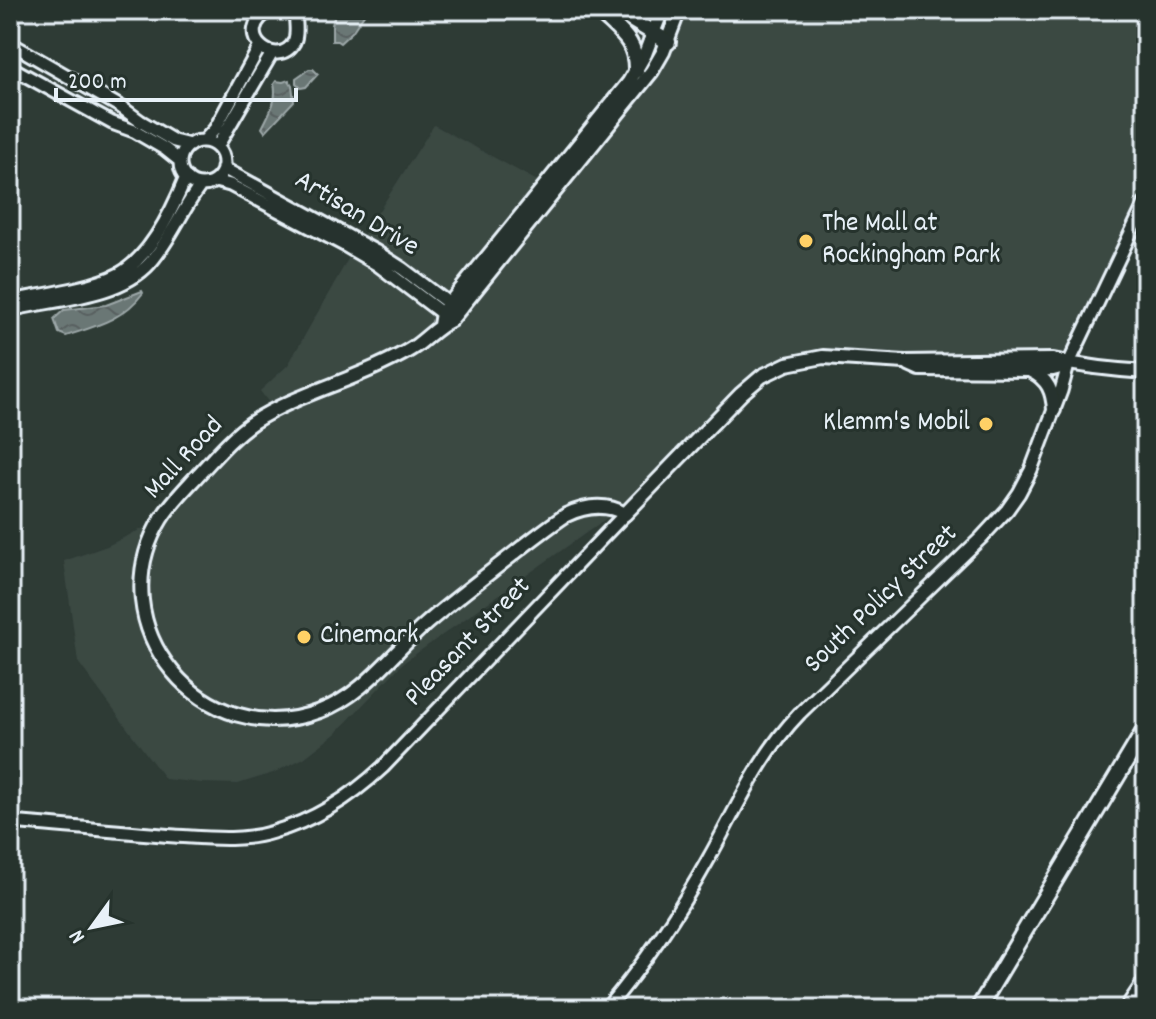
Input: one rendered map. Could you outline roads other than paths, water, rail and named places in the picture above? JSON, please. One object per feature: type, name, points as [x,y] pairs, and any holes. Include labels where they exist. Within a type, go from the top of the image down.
[{"type":"highway","points":[[598,10],[631,43],[636,55],[636,71]]},
{"type":"highway","points":[[616,10],[661,38]]},
{"type":"highway","points":[[978,1009],[1146,728]]},
{"type":"highway","points":[[1127,1009],[1146,981]]},
{"type":"main road","points":[[10,19],[15,10]]},
{"type":"main road","points":[[296,10],[297,33],[286,50],[272,53],[256,40],[258,19],[270,11],[288,15],[296,26]]},
{"type":"main road","name":"Mall Road","points":[[625,514],[601,506],[583,508],[566,515],[426,624],[349,696],[318,712],[296,718],[274,720],[237,715],[206,701],[177,679],[153,640],[145,617],[143,571],[154,532],[166,512],[219,452],[255,421],[284,405],[359,375],[426,338],[652,71],[661,38],[662,10]]},
{"type":"main road","name":"Mall Road","points":[[448,315],[661,38],[679,10]]},
{"type":"main road","points":[[10,43],[174,141],[190,145]]},
{"type":"main road","points":[[201,185],[186,177],[180,161],[190,145],[204,141],[215,129],[260,46]]},
{"type":"main road","points":[[217,147],[272,53]]},
{"type":"main road","points":[[10,67],[134,131],[180,161]]},
{"type":"main road","points":[[10,310],[111,288],[136,275],[155,257],[201,185],[215,181],[223,168],[224,161],[217,147],[204,141]]},
{"type":"main road","name":"Artisan Drive","points":[[223,168],[403,269],[448,315]]},
{"type":"main road","points":[[10,301],[90,284],[126,269],[151,243],[186,177]]},
{"type":"main road","name":"Artisan Drive","points":[[215,181],[230,185],[359,254],[448,315]]},
{"type":"main road","name":"South Policy Street","points":[[606,1009],[672,923],[757,769],[776,741],[800,713],[1001,518],[1025,482],[1068,365],[1146,201]]},
{"type":"main road","name":"Pleasant Street","points":[[10,822],[235,838],[272,833],[307,820],[348,797],[383,767],[741,394],[762,376],[787,364],[823,357],[905,362],[1053,360],[1068,365]]},
{"type":"main road","name":"Pleasant Street","points":[[905,362],[920,369],[1028,370],[1068,365]]},
{"type":"main road","points":[[1068,365],[1146,372]]},
{"type":"main road","points":[[1028,370],[1048,385],[1054,410]]},
{"type":"water","points":[[336,10],[367,10],[340,43],[332,41]]},
{"type":"water","points":[[309,69],[318,74],[306,87],[301,88],[296,78]]},
{"type":"water","points":[[289,80],[294,101],[265,132],[262,128],[274,101],[274,84]]},
{"type":"water","points":[[142,291],[127,310],[108,321],[66,336],[59,333],[54,319],[64,310],[106,305]]},
{"type":"place","name":"The Mall at Rockingham Park","points":[[806,241]]},
{"type":"place","name":"Klemm's Mobil","points":[[986,424]]},
{"type":"place","name":"Cinemark","points":[[304,637]]}]
